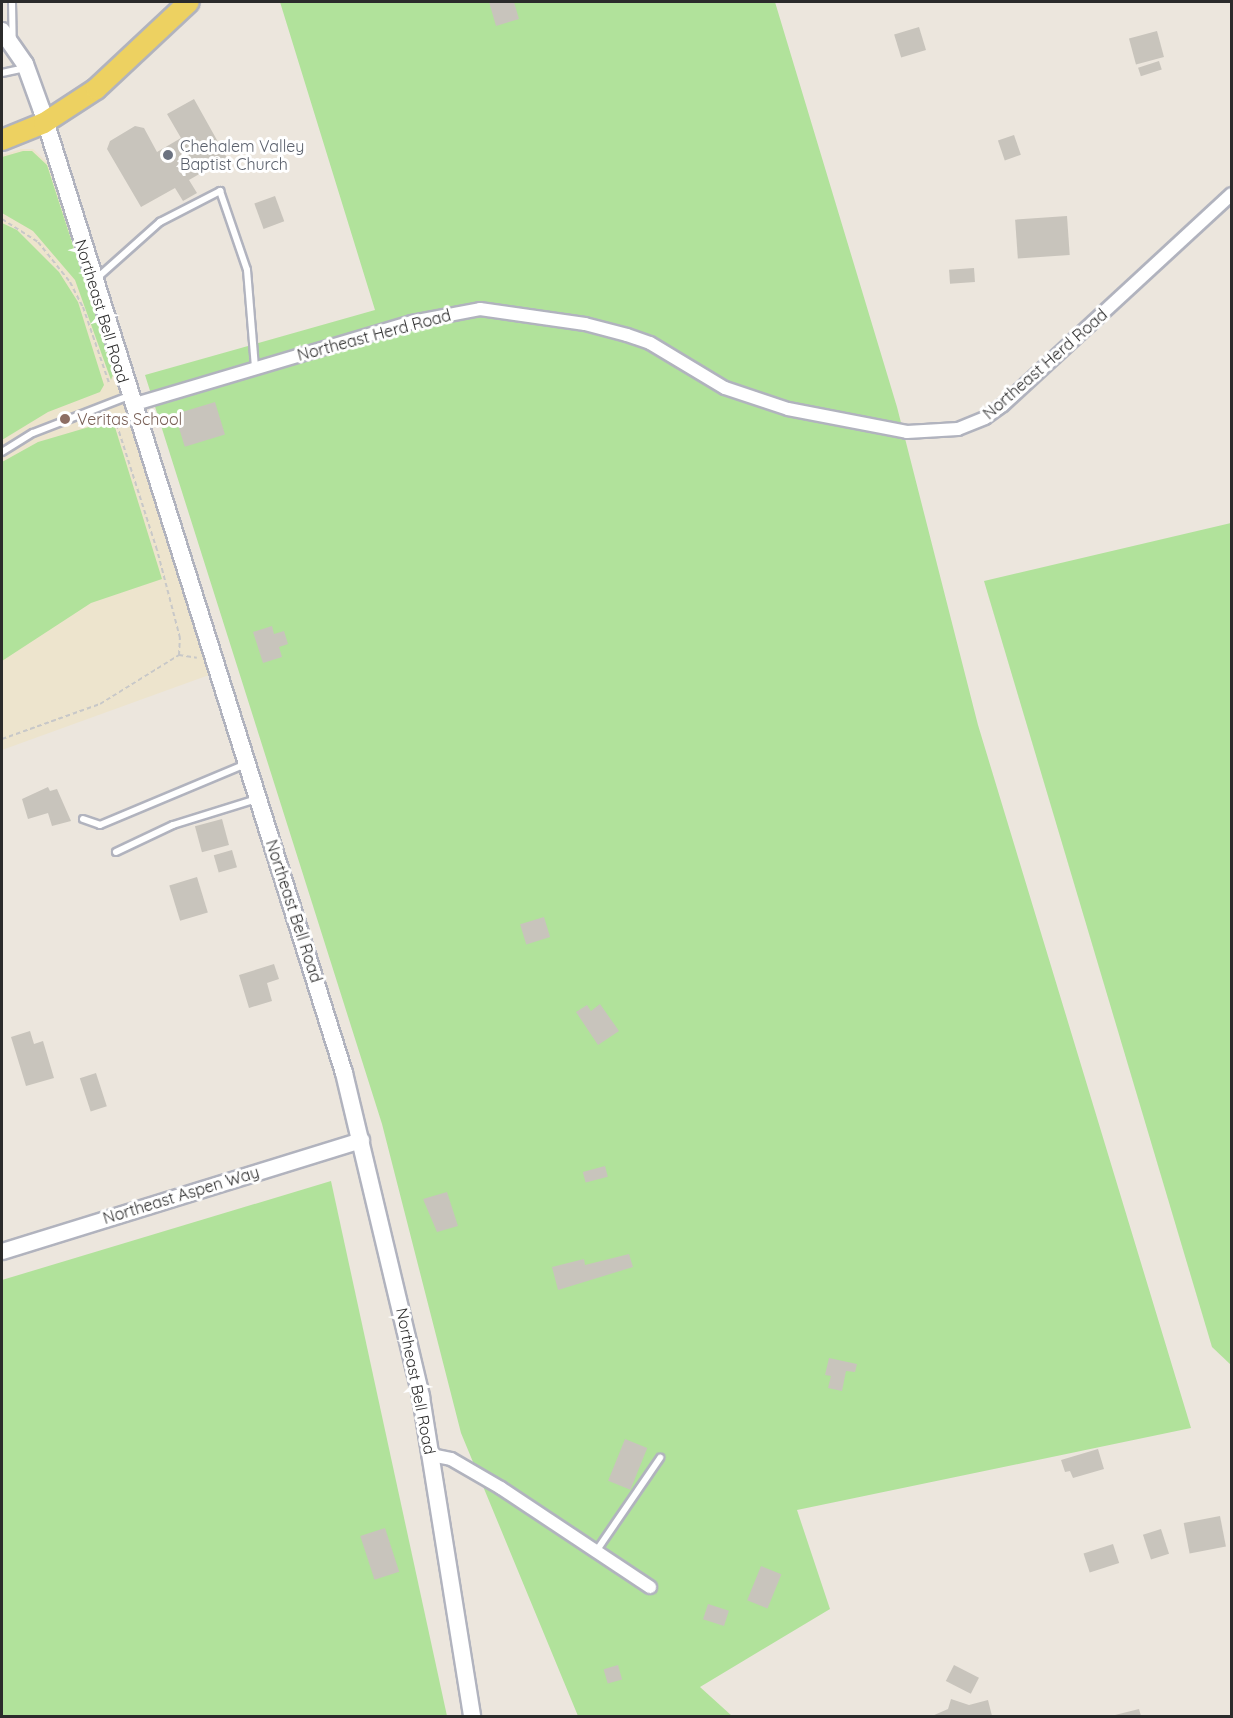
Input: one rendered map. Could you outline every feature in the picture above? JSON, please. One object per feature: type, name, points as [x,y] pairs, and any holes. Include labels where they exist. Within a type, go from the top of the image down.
[{"type":"main road","points":[[2,140],[44,123],[96,89],[189,2]]},
{"type":"main road","name":"Northeast Bell Road","points":[[2,31],[26,68],[326,1011],[361,1140],[408,1338],[431,1455],[472,1716]]},
{"type":"street","name":"Northeast Herd Road","points":[[130,400],[255,368],[412,322],[480,309],[585,324],[627,335],[650,343],[725,388],[788,409],[907,432],[958,429],[985,418],[1003,405],[1232,194]]},
{"type":"street","name":"Northeast Aspen Way","points":[[2,1251],[361,1140]]},
{"type":"street","points":[[431,1455],[452,1459],[597,1550],[650,1587]]},
{"type":"lane","points":[[12,2],[13,45]]},
{"type":"lane","points":[[2,73],[26,68]]},
{"type":"lane","points":[[93,281],[160,222],[220,191],[247,270],[255,368]]},
{"type":"lane","points":[[2,452],[33,433],[130,400]]},
{"type":"lane","points":[[83,819],[100,825],[247,764]]},
{"type":"lane","points":[[116,852],[173,825],[258,799]]},
{"type":"lane","points":[[597,1550],[660,1458]]},
{"type":"path","points":[[2,219],[38,242],[70,282],[83,307],[109,383]]},
{"type":"path","points":[[116,422],[160,561],[180,638],[179,655]]},
{"type":"path","points":[[2,739],[99,704],[179,655],[212,656]]},
{"type":"shaded area","name":"Veritas School","points":[[21,149],[33,149],[48,163],[209,675],[2,750],[2,155]]},
{"type":"green space","points":[[280,2],[775,2],[897,407],[978,725],[1191,1428],[797,1510],[830,1609],[700,1687],[732,1716],[578,1716],[461,1433],[382,1124],[145,375],[375,310]]},
{"type":"green space","points":[[32,151],[47,165],[114,372],[111,380],[75,280],[33,231],[2,213],[2,157]]},
{"type":"green space","points":[[2,223],[17,230],[59,272],[78,302],[104,385],[100,392],[48,412],[2,440]]},
{"type":"green space","points":[[106,422],[114,424],[162,579],[91,603],[2,661],[2,462],[38,442]]},
{"type":"green space","points":[[1232,523],[1231,1365],[1212,1347],[984,581]]},
{"type":"green space","points":[[331,1181],[447,1716],[2,1716],[2,1280]]},
{"type":"building","points":[[489,2],[514,2],[519,19],[496,26]]},
{"type":"building","points":[[919,27],[926,50],[901,58],[894,35]]},
{"type":"building","points":[[1157,31],[1164,57],[1136,65],[1129,39]]},
{"type":"building","points":[[1159,61],[1162,70],[1141,76],[1138,68]]},
{"type":"building","name":"Chehalem Valley Baptist Church","points":[[194,99],[227,158],[189,180],[197,193],[183,201],[175,188],[141,207],[107,149],[110,141],[135,126],[144,128],[157,152],[181,138],[167,114]]},
{"type":"building","points":[[1014,135],[1021,155],[1005,160],[998,141]]},
{"type":"building","points":[[275,196],[284,221],[264,229],[254,204]]},
{"type":"building","points":[[1067,216],[1070,255],[1018,259],[1015,220]]},
{"type":"building","points":[[974,268],[975,282],[950,284],[949,270]]},
{"type":"building","points":[[215,402],[225,435],[185,447],[175,414]]},
{"type":"building","points":[[272,626],[274,634],[284,631],[288,644],[279,647],[282,657],[263,663],[253,632]]},
{"type":"building","points":[[48,787],[50,791],[57,789],[71,821],[52,826],[48,813],[28,819],[22,799]]},
{"type":"building","points":[[222,819],[229,845],[202,852],[195,826]]},
{"type":"building","points":[[232,850],[237,867],[219,873],[214,855]]},
{"type":"building","points":[[197,877],[208,912],[180,921],[169,885]]},
{"type":"building","points":[[544,917],[550,937],[526,944],[520,924]]},
{"type":"building","points":[[274,964],[279,979],[267,983],[272,1001],[249,1008],[239,975]]},
{"type":"building","points":[[600,1004],[619,1031],[598,1045],[576,1012],[587,1005],[591,1011]]},
{"type":"building","points":[[30,1031],[34,1044],[43,1041],[54,1078],[26,1086],[11,1037]]},
{"type":"building","points":[[96,1073],[107,1106],[91,1112],[80,1078]]},
{"type":"building","points":[[605,1166],[608,1177],[586,1183],[583,1172]]},
{"type":"building","points":[[447,1192],[458,1226],[437,1232],[423,1199]]},
{"type":"building","points":[[629,1254],[633,1267],[558,1290],[552,1267],[584,1259],[585,1265]]},
{"type":"building","points":[[829,1358],[857,1364],[855,1372],[846,1371],[842,1391],[828,1388],[831,1376],[825,1375]]},
{"type":"building","points":[[625,1439],[647,1448],[630,1490],[608,1481]]},
{"type":"building","points":[[1098,1449],[1104,1469],[1073,1478],[1070,1471],[1065,1472],[1061,1460]]},
{"type":"building","points":[[1220,1516],[1226,1546],[1190,1553],[1184,1523]]},
{"type":"building","points":[[385,1528],[399,1572],[374,1580],[360,1536]]},
{"type":"building","points":[[1161,1529],[1169,1554],[1151,1560],[1143,1535]]},
{"type":"building","points":[[1113,1544],[1119,1563],[1090,1573],[1084,1554]]},
{"type":"building","points":[[761,1566],[781,1574],[768,1609],[747,1600]]},
{"type":"building","points":[[708,1604],[729,1611],[724,1626],[703,1619]]},
{"type":"building","points":[[618,1665],[622,1679],[608,1684],[604,1669]]},
{"type":"building","points":[[954,1665],[979,1678],[971,1694],[946,1681]]},
{"type":"building","points":[[951,1699],[969,1705],[988,1700],[992,1716],[932,1716],[948,1709]]},
{"type":"building","points":[[1139,1709],[1141,1716],[1111,1716]]},
{"type":"place","name":"Chehalem Valley Baptist Church","points":[[168,155]]},
{"type":"place","name":"Veritas School","points":[[65,419]]}]
